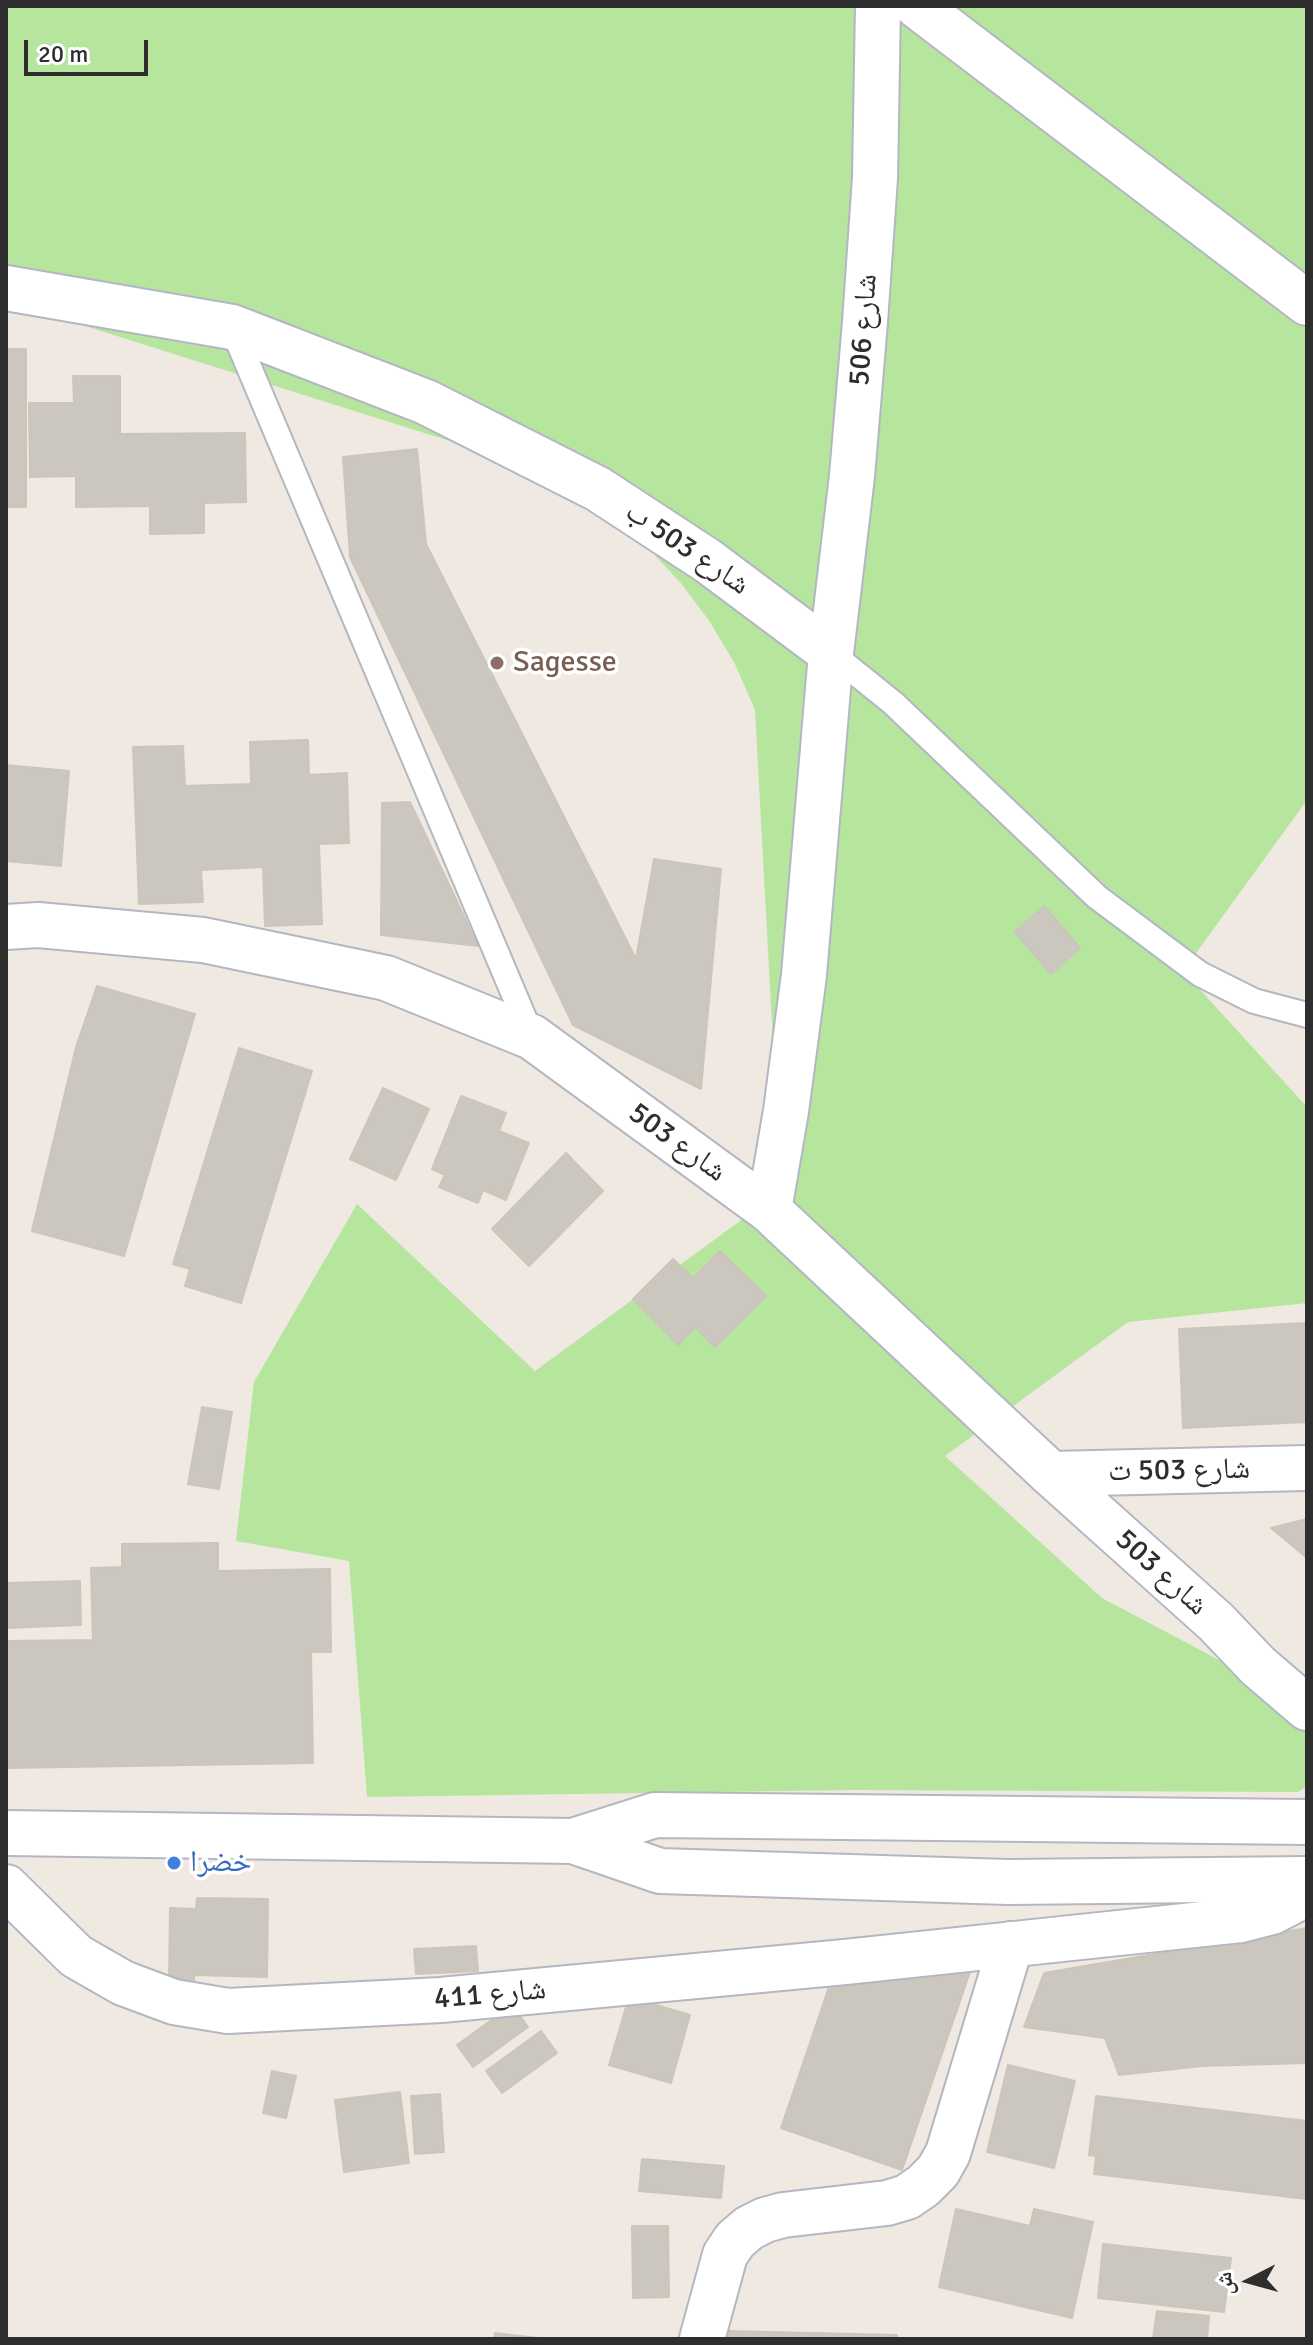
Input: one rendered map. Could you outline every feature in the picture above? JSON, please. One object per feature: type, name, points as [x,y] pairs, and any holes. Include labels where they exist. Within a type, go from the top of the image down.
[{"type":"street","name":"شارع 506","points":[[831,653],[852,476],[865,322],[875,178],[878,6]]},
{"type":"street","points":[[917,6],[1307,303]]},
{"type":"street","name":"شارع 503 ب","points":[[6,288],[232,327],[426,402],[598,489],[708,561],[831,653]]},
{"type":"street","points":[[769,1210],[804,975],[831,653]]},
{"type":"street","name":"شارع 503","points":[[6,927],[38,925],[203,940],[386,978],[532,1037],[769,1210],[1051,1474],[1216,1622],[1258,1666],[1307,1679]]},
{"type":"street","name":"شارع 503 ت","points":[[1051,1474],[1307,1468]]},
{"type":"street","points":[[573,1841],[655,1815],[1307,1822]]},
{"type":"street","points":[[6,1833],[573,1841],[660,1871],[1008,1882],[1307,1879]]},
{"type":"street","name":"شارع 411","points":[[6,1887],[76,1956],[123,1983],[174,2002],[228,2011],[441,2000],[1241,1920],[1272,1912],[1293,1901],[1307,1888]]},
{"type":"street","points":[[702,2339],[725,2255],[735,2240],[749,2228],[783,2215],[887,2203],[907,2197],[938,2171],[948,2153],[1011,1944]]},
{"type":"lane","points":[[232,327],[532,1037]]},
{"type":"lane","points":[[831,653],[893,703],[1097,897],[1200,974],[1254,1001],[1307,1015]]},
{"type":"green space","points":[[6,6],[1307,6],[1307,800],[1183,971],[1307,1107],[1307,1303],[1128,1322],[945,1456],[1102,1598],[1236,1669],[1270,1694],[1307,1731],[1307,1786],[1298,1792],[853,1790],[367,1797],[349,1561],[236,1541],[254,1382],[357,1204],[535,1371],[781,1191],[755,710],[735,664],[710,622],[680,582],[646,546],[607,515],[475,449],[6,301]]},
{"type":"building","points":[[6,349],[26,349],[26,507],[6,507]]},
{"type":"building","points":[[73,376],[120,376],[120,434],[245,433],[246,502],[204,503],[204,533],[150,534],[150,506],[76,507],[76,476],[30,477],[29,403],[74,403]]},
{"type":"building","points":[[417,449],[426,544],[636,959],[654,859],[721,869],[701,1089],[573,1025],[350,557],[343,457]]},
{"type":"building","points":[[308,740],[309,775],[347,773],[349,843],[319,844],[322,924],[265,926],[263,867],[201,870],[203,902],[139,904],[133,747],[183,746],[185,786],[251,784],[250,742]]},
{"type":"building","points":[[6,765],[69,771],[61,866],[6,861]]},
{"type":"building","points":[[410,802],[478,946],[381,935],[382,803]]},
{"type":"building","points":[[1044,906],[1080,948],[1051,974],[1015,932]]},
{"type":"building","points":[[97,986],[195,1014],[124,1256],[32,1231],[76,1047]]},
{"type":"building","points":[[239,1048],[312,1071],[241,1303],[185,1286],[190,1269],[173,1264]]},
{"type":"building","points":[[383,1088],[429,1109],[396,1180],[350,1159]]},
{"type":"building","points":[[461,1096],[506,1113],[499,1131],[529,1143],[506,1200],[483,1190],[478,1203],[439,1187],[445,1175],[432,1169]]},
{"type":"building","points":[[566,1153],[603,1191],[529,1266],[492,1229]]},
{"type":"building","points":[[720,1251],[766,1296],[715,1347],[695,1327],[678,1345],[633,1299],[673,1259],[693,1278]]},
{"type":"building","points":[[1307,1323],[1307,1422],[1183,1428],[1179,1329]]},
{"type":"building","points":[[202,1407],[232,1412],[219,1489],[188,1484]]},
{"type":"building","points":[[1307,1519],[1307,1558],[1271,1528]]},
{"type":"building","points":[[218,1543],[218,1571],[330,1569],[331,1652],[311,1652],[313,1763],[6,1768],[6,1641],[93,1640],[91,1568],[122,1567],[122,1544]]},
{"type":"building","points":[[80,1581],[81,1625],[6,1628],[6,1583]]},
{"type":"building","points":[[197,1898],[268,1899],[267,1977],[194,1975],[194,1984],[169,1983],[170,1908],[196,1909]]},
{"type":"building","points":[[1307,1928],[1307,2063],[1202,2066],[1119,2075],[1105,2038],[1024,2027],[1044,1973]]},
{"type":"building","points":[[476,1946],[478,1971],[416,1974],[414,1949]]},
{"type":"building","points":[[970,1972],[902,2170],[781,2128],[830,1984]]},
{"type":"building","points":[[629,1997],[690,2015],[671,2083],[609,2065]]},
{"type":"building","points":[[512,2005],[528,2027],[473,2067],[457,2045]]},
{"type":"building","points":[[541,2031],[557,2053],[502,2093],[486,2071]]},
{"type":"building","points":[[1008,2065],[1075,2081],[1054,2168],[987,2152]]},
{"type":"building","points":[[272,2071],[296,2076],[286,2118],[263,2113]]},
{"type":"building","points":[[400,2092],[409,2163],[344,2172],[335,2100]]},
{"type":"building","points":[[440,2094],[444,2152],[415,2154],[411,2096]]},
{"type":"building","points":[[1096,2096],[1307,2121],[1307,2199],[1094,2174],[1096,2156],[1089,2155]]},
{"type":"building","points":[[642,2159],[724,2166],[721,2198],[639,2191]]},
{"type":"building","points":[[956,2209],[1030,2226],[1034,2209],[1093,2222],[1072,2318],[939,2287]]},
{"type":"building","points":[[632,2226],[668,2226],[669,2297],[633,2298]]},
{"type":"building","points":[[1103,2244],[1231,2258],[1224,2312],[1098,2298]]},
{"type":"building","points":[[1157,2311],[1209,2316],[1207,2339],[1153,2339]]},
{"type":"building","points":[[728,2331],[897,2335],[897,2339],[728,2339]]},
{"type":"building","points":[[495,2333],[546,2339],[494,2339]]},
{"type":"place","name":"Sagesse","points":[[497,663]]},
{"type":"place","name":"خضرا","points":[[174,1863]]}]
